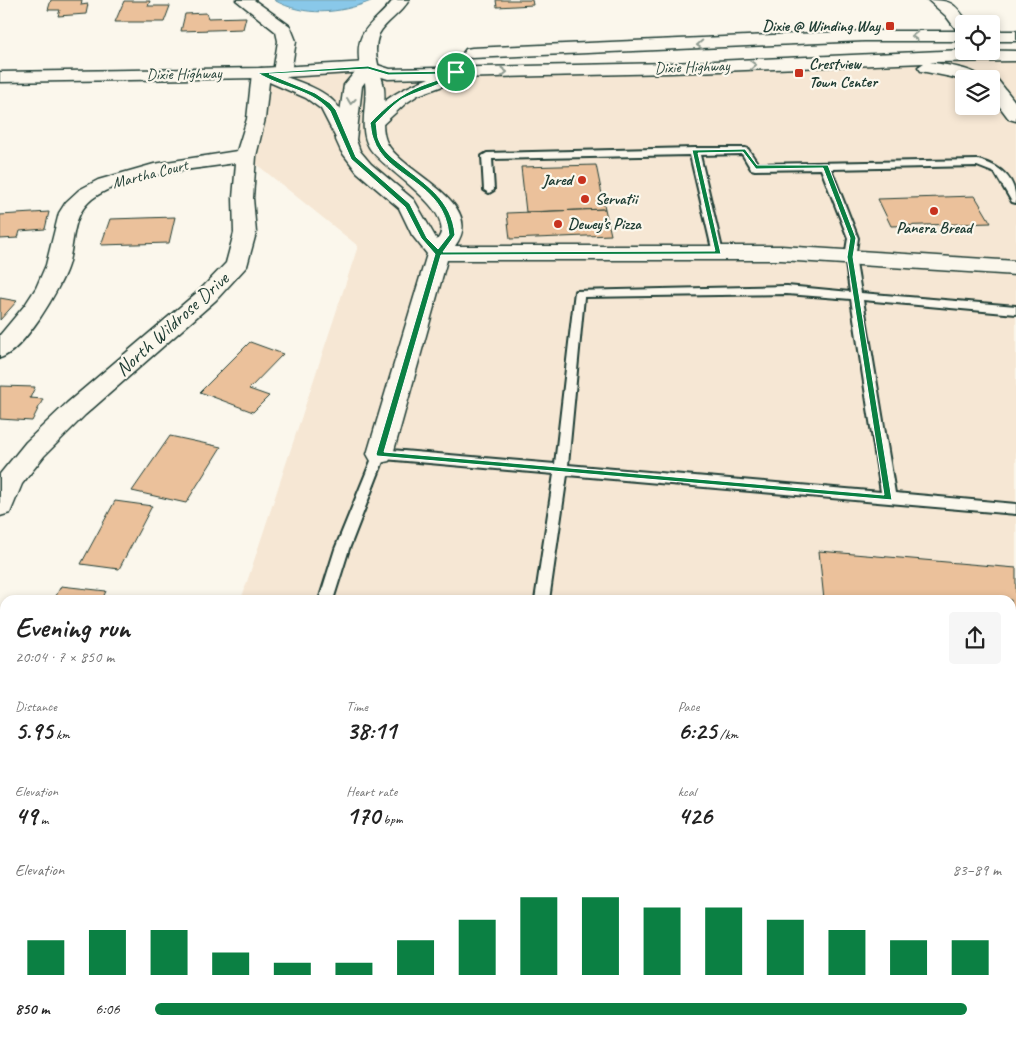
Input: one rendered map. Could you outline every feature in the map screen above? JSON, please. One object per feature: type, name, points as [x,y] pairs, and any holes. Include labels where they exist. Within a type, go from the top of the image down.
[{"type":"street","name":"North Wildrose Drive","points":[[0,506],[5,479],[76,409],[208,295],[236,266],[245,233],[243,198],[246,156],[256,119],[272,73],[287,41],[284,30],[244,0]]},
{"type":"street","points":[[380,454],[438,254],[452,235],[450,220],[441,203],[432,193],[399,168],[382,151],[376,138],[373,123],[375,83],[368,67],[368,49],[371,34],[395,10],[401,0]]},
{"type":"street","points":[[936,0],[955,16]]},
{"type":"street","name":"Dixie Highway","points":[[459,54],[864,36],[955,36]]},
{"type":"street","points":[[1000,36],[1016,36]]},
{"type":"street","points":[[1000,48],[1016,44]]},
{"type":"street","name":"Dixie Highway","points":[[0,77],[272,73],[368,67],[388,74],[671,68],[955,54]]},
{"type":"street","name":"Dixie Highway","points":[[1000,54],[1016,56]]},
{"type":"street","name":"Dixie Highway","points":[[368,67],[390,56]]},
{"type":"street","points":[[894,58],[955,72]]},
{"type":"street","points":[[346,140],[352,85],[368,67]]},
{"type":"street","points":[[373,123],[399,99],[424,87],[440,82],[456,72]]},
{"type":"street","points":[[272,73],[328,104],[333,110],[353,157],[408,206],[424,238],[438,254],[782,253],[1016,268]]},
{"type":"street","points":[[1000,95],[1016,115]]},
{"type":"street","name":"Martha Court","points":[[0,350],[40,300],[51,282],[61,253],[64,228],[73,206],[86,196],[114,181],[144,173],[246,156]]},
{"type":"lane","points":[[489,190],[486,156],[745,150],[756,167],[978,163],[999,171],[1016,200]]},
{"type":"lane","points":[[694,152],[718,253]]},
{"type":"lane","points":[[826,167],[853,238],[850,257],[889,498]]},
{"type":"lane","points":[[543,595],[561,470],[578,294],[787,290],[1016,310]]},
{"type":"lane","points":[[328,595],[342,549],[380,454],[1016,509]]},
{"type":"shaded area","points":[[1000,56],[1016,56],[1016,595],[243,595],[358,246],[246,156],[261,73],[341,68],[388,74],[955,58],[955,60],[1000,60]]},
{"type":"water","points":[[274,0],[371,1],[347,9],[322,12],[297,9]]},
{"type":"building","points":[[51,0],[82,0],[81,5],[88,4],[86,14],[58,16],[60,10],[48,10]]},
{"type":"building","points":[[496,0],[532,0],[533,5],[497,7]]},
{"type":"building","points":[[124,1],[150,1],[148,6],[170,6],[164,22],[115,22]]},
{"type":"building","points":[[206,13],[208,18],[246,17],[243,29],[181,31],[185,14]]},
{"type":"building","points":[[596,165],[605,209],[526,212],[521,167]]},
{"type":"building","name":"Panera Bread","points":[[975,196],[991,223],[891,226],[878,199]]},
{"type":"building","name":"Dewey’s Pizza","points":[[605,209],[611,235],[510,239],[507,213]]},
{"type":"building","points":[[49,212],[45,229],[20,231],[18,238],[0,239],[0,215]]},
{"type":"building","points":[[175,217],[169,243],[101,245],[110,219]]},
{"type":"building","points":[[0,298],[17,301],[0,320]]},
{"type":"building","points":[[250,342],[283,354],[249,389],[269,396],[253,412],[200,392]]},
{"type":"building","points":[[0,386],[35,387],[30,398],[43,399],[32,421],[0,419]]},
{"type":"building","points":[[170,436],[221,447],[186,503],[132,491]]},
{"type":"building","points":[[115,501],[152,506],[119,569],[81,564]]},
{"type":"building","points":[[819,551],[1016,568],[1016,595],[823,595]]},
{"type":"building","points":[[61,586],[106,591],[104,595],[56,595]]},
{"type":"place","name":"Dixie @ Winding Way","points":[[890,26]]},
{"type":"place","name":"Crestview Town Center","points":[[799,73]]},
{"type":"place","name":"Jared","points":[[582,180]]},
{"type":"place","name":"Servatii","points":[[585,199]]},
{"type":"place","name":"Panera Bread","points":[[934,211]]},
{"type":"place","name":"Dewey’s Pizza","points":[[558,224]]},
{"type":"route","points":[[456,72],[388,74],[368,67],[261,73],[313,94],[328,104],[333,110],[353,157],[408,206],[424,238],[438,254],[380,454],[889,498],[850,257],[853,238],[826,167],[756,167],[745,150],[694,152],[718,253],[438,254],[452,235],[450,220],[441,203],[432,193],[386,156],[379,147],[373,123],[399,99],[412,91],[440,82],[456,72]]}]
